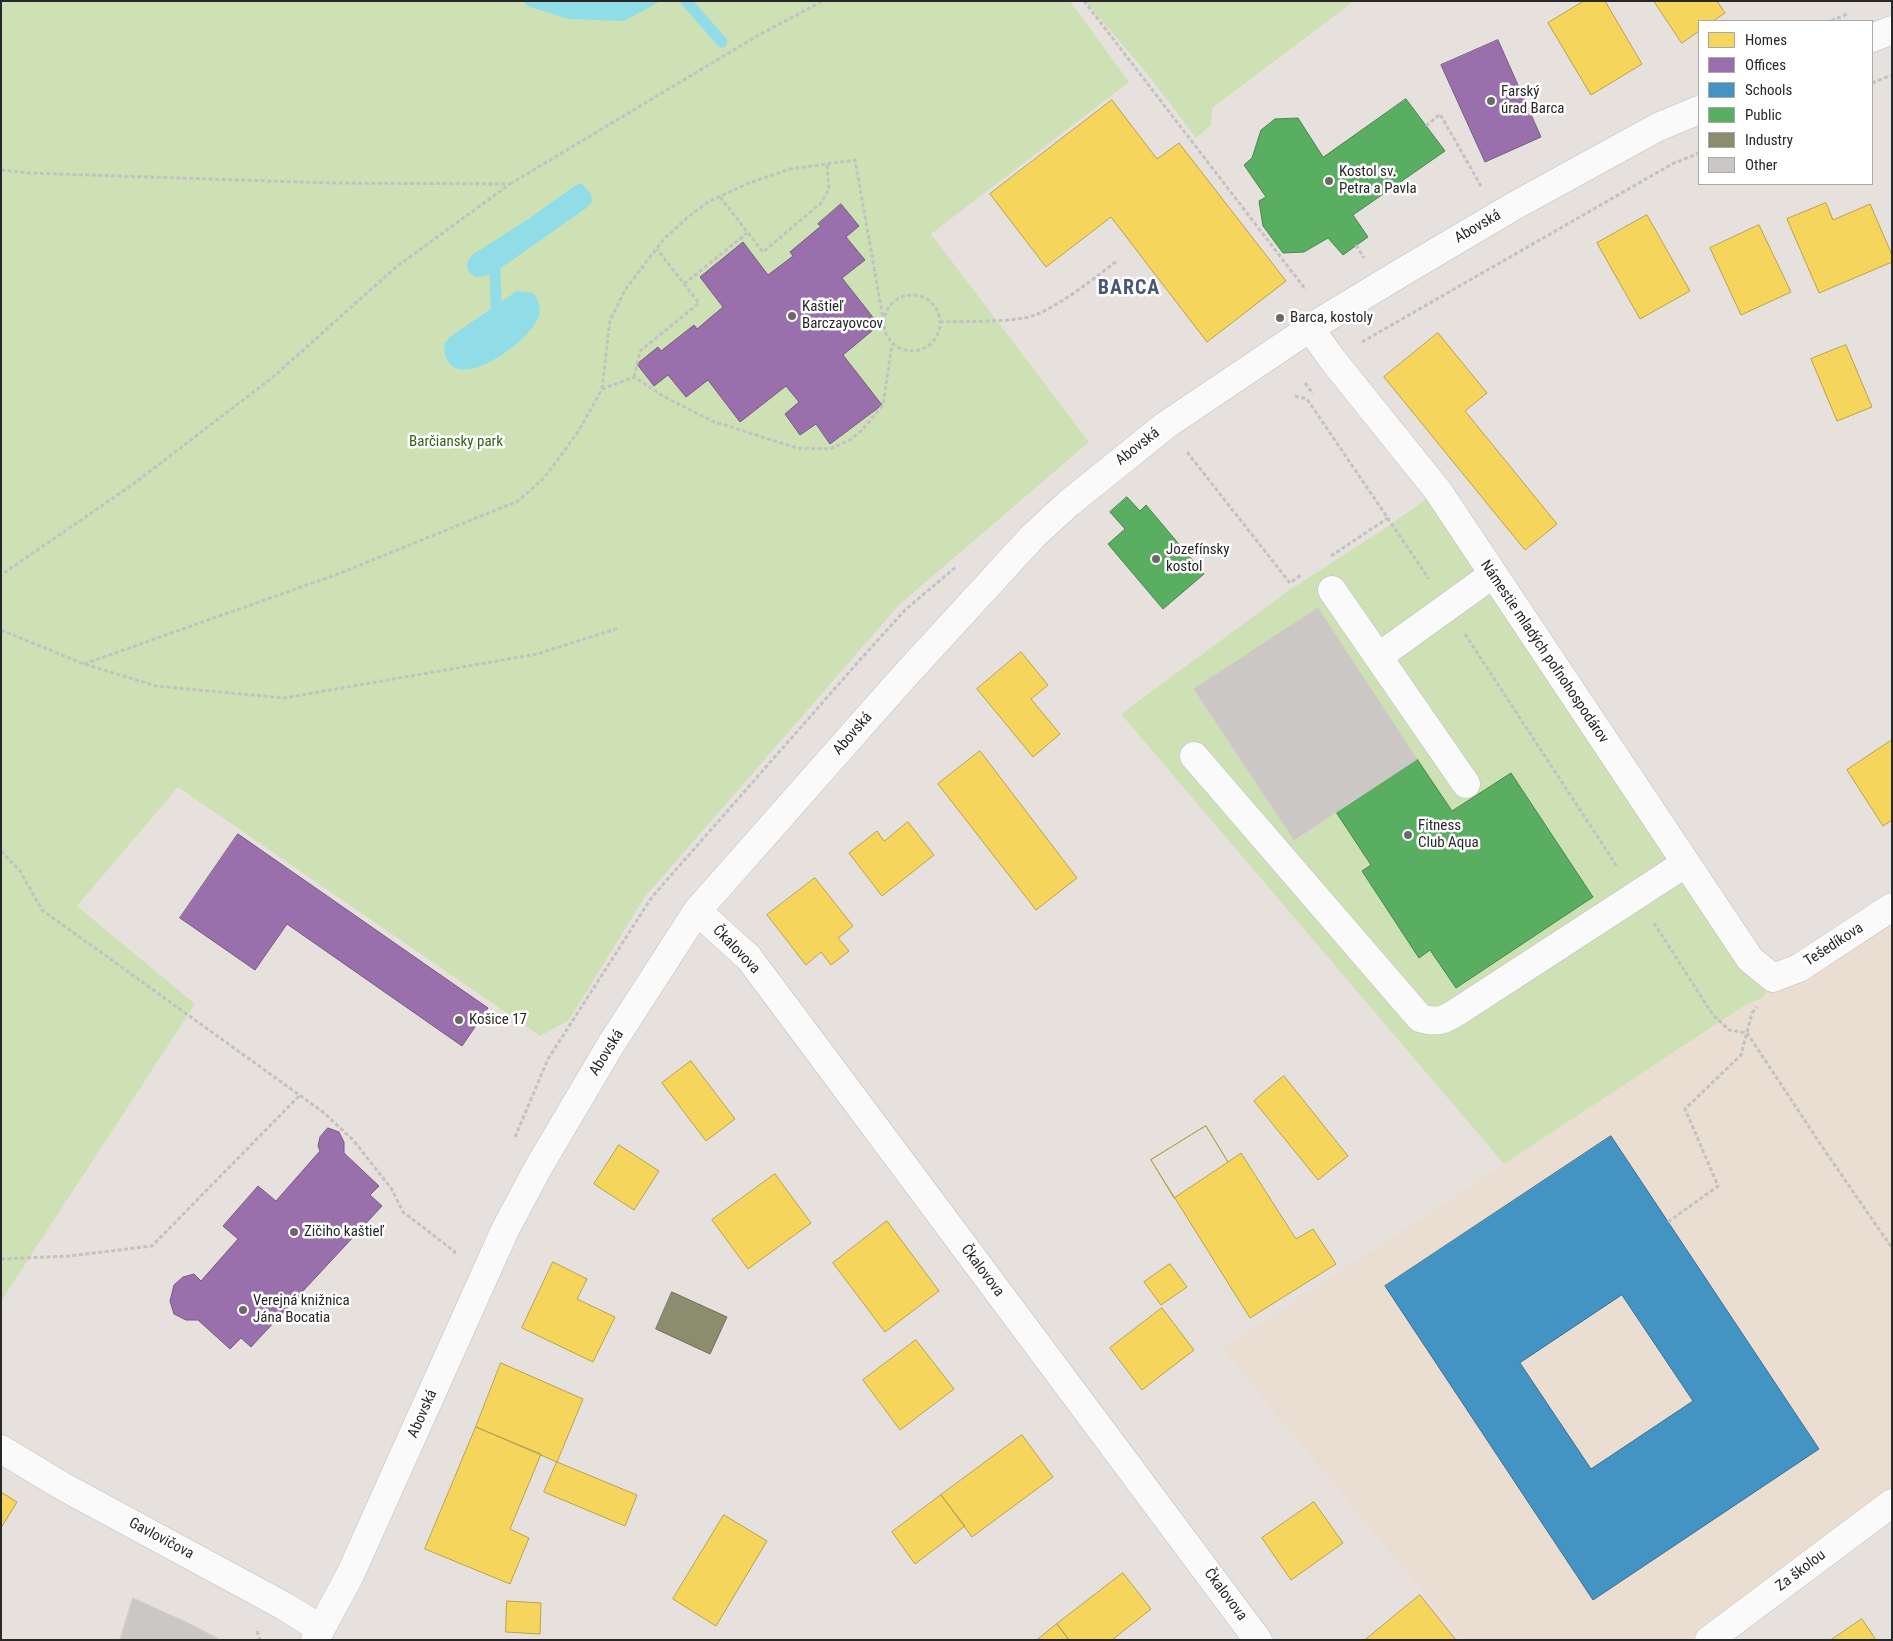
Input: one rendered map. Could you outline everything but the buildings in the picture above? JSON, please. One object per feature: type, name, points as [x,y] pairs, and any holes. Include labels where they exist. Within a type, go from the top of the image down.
[{"type":"street","points":[[1873,38],[1892,30]]},
{"type":"street","name":"Abovská","points":[[318,1634],[354,1566],[505,1230],[538,1168],[580,1097],[697,911],[893,688],[1033,536],[1069,503],[1166,425],[1310,328],[1514,206],[1658,127],[1698,110]]},
{"type":"street","name":"Námestie mladých poľnohospodárov","points":[[1310,328],[1332,359],[1438,492],[1750,959],[1773,978]]},
{"type":"street","points":[[1378,657],[1492,575]]},
{"type":"street","points":[[1332,590],[1466,784]]},
{"type":"street","points":[[1194,756],[1420,1018],[1434,1022],[1445,1019],[1686,863]]},
{"type":"street","name":"Tešedíkova","points":[[1773,978],[1799,968],[1892,908]]},
{"type":"street","name":"Čkalovova","points":[[697,911],[749,958],[1258,1640]]},
{"type":"street","name":"Gavlovičova","points":[[1,1449],[64,1488],[284,1606],[318,1634]]},
{"type":"street","name":"Za školou","points":[[1710,1640],[1892,1503]]},
{"type":"path","points":[[1,575],[132,484],[273,377],[396,267],[510,184],[756,36],[823,1]]},
{"type":"path","points":[[1084,1],[1306,290]]},
{"type":"path","points":[[1873,83],[1892,75]]},
{"type":"path","points":[[1426,126],[1440,114],[1484,190]]},
{"type":"path","points":[[1307,399],[1328,383],[1332,359],[1672,164],[1698,153]]},
{"type":"path","points":[[84,664],[338,574],[518,501],[545,477],[578,432],[602,389],[610,320],[625,290],[665,238],[687,218],[708,202],[749,183],[790,169],[855,160],[886,336],[892,344],[900,349],[919,351],[928,347],[935,340],[939,331],[940,322],[934,305],[927,298],[910,294],[900,297],[887,309],[884,318]]},
{"type":"path","points":[[720,197],[763,252],[822,203],[829,189],[826,164]]},
{"type":"path","points":[[1,170],[39,174],[331,183],[510,184]]},
{"type":"path","points":[[684,284],[747,233]]},
{"type":"path","points":[[634,377],[640,351],[699,303],[657,249]]},
{"type":"path","points":[[940,322],[1016,319],[1034,315],[1050,308],[1118,260]]},
{"type":"path","points":[[634,377],[663,396],[712,421],[797,448],[830,448],[850,440],[862,430],[883,405],[892,344]]},
{"type":"path","points":[[602,389],[634,377]]},
{"type":"path","points":[[1295,396],[1307,399],[1388,518],[1712,1015],[1729,1030],[1747,1033],[1892,1248]]},
{"type":"path","points":[[1166,425],[1290,582],[1306,572]]},
{"type":"path","points":[[1323,561],[1388,518]]},
{"type":"path","points":[[1,630],[84,664],[156,686],[284,698],[537,654],[619,628]]},
{"type":"path","points":[[1,851],[20,871],[42,910],[323,1112],[353,1140],[391,1188],[403,1212],[451,1249]]},
{"type":"path","points":[[1668,1222],[1718,1186],[1685,1109],[1742,1055],[1752,1013],[1773,978]]},
{"type":"path","points":[[1,1259],[69,1256],[152,1246],[300,1095]]},
{"type":"shaded area","points":[[1892,907],[1892,1503],[1709,1640],[1462,1640],[1223,1349],[1745,1005],[1762,998],[1773,978]]},
{"type":"green space","name":"Barčiansky park","points":[[1,1],[1070,1],[1129,82],[931,234],[1089,442],[899,605],[644,898],[569,1020],[540,1036],[178,787],[77,906],[195,1004],[1,1301]]},
{"type":"green space","points":[[1085,1],[1354,1],[1212,108],[1211,125],[1196,138],[1145,71]]},
{"type":"green space","points":[[1438,491],[1773,978],[1762,998],[1745,1005],[1504,1164],[1121,714],[1288,591],[1384,529]]},
{"type":"water","points":[[522,1],[661,1],[624,21],[568,19],[528,6]]},
{"type":"water","points":[[581,183],[591,194],[592,202],[585,209],[495,272],[475,277],[468,271],[467,263],[472,255]]},
{"type":"water","points":[[517,291],[533,293],[540,308],[538,318],[520,341],[488,363],[472,369],[458,369],[448,361],[444,344],[450,337]]},
{"type":"waterway","points":[[686,1],[722,42]]},
{"type":"waterway","points":[[495,272],[496,305]]},
{"type":"place","name":"Farský úrad Barca","points":[[1491,101]]},
{"type":"place","name":"Kostol sv. Petra a Pavla","points":[[1329,181]]},
{"type":"place","name":"Kaštieľ Barczayovcov","points":[[792,316]]},
{"type":"place","name":"Barca, kostoly","points":[[1280,318]]},
{"type":"place","name":"Jozefínsky kostol","points":[[1156,559]]},
{"type":"place","name":"Fitness Club Aqua","points":[[1408,835]]},
{"type":"place","name":"Košice 17","points":[[459,1020]]},
{"type":"place","name":"Zičiho kaštieľ","points":[[294,1232]]},
{"type":"place","name":"Verejná knižnica Jána Bocatia","points":[[243,1310]]},
{"type":"district","name":"BARCA","points":[[1129,289]]}]
